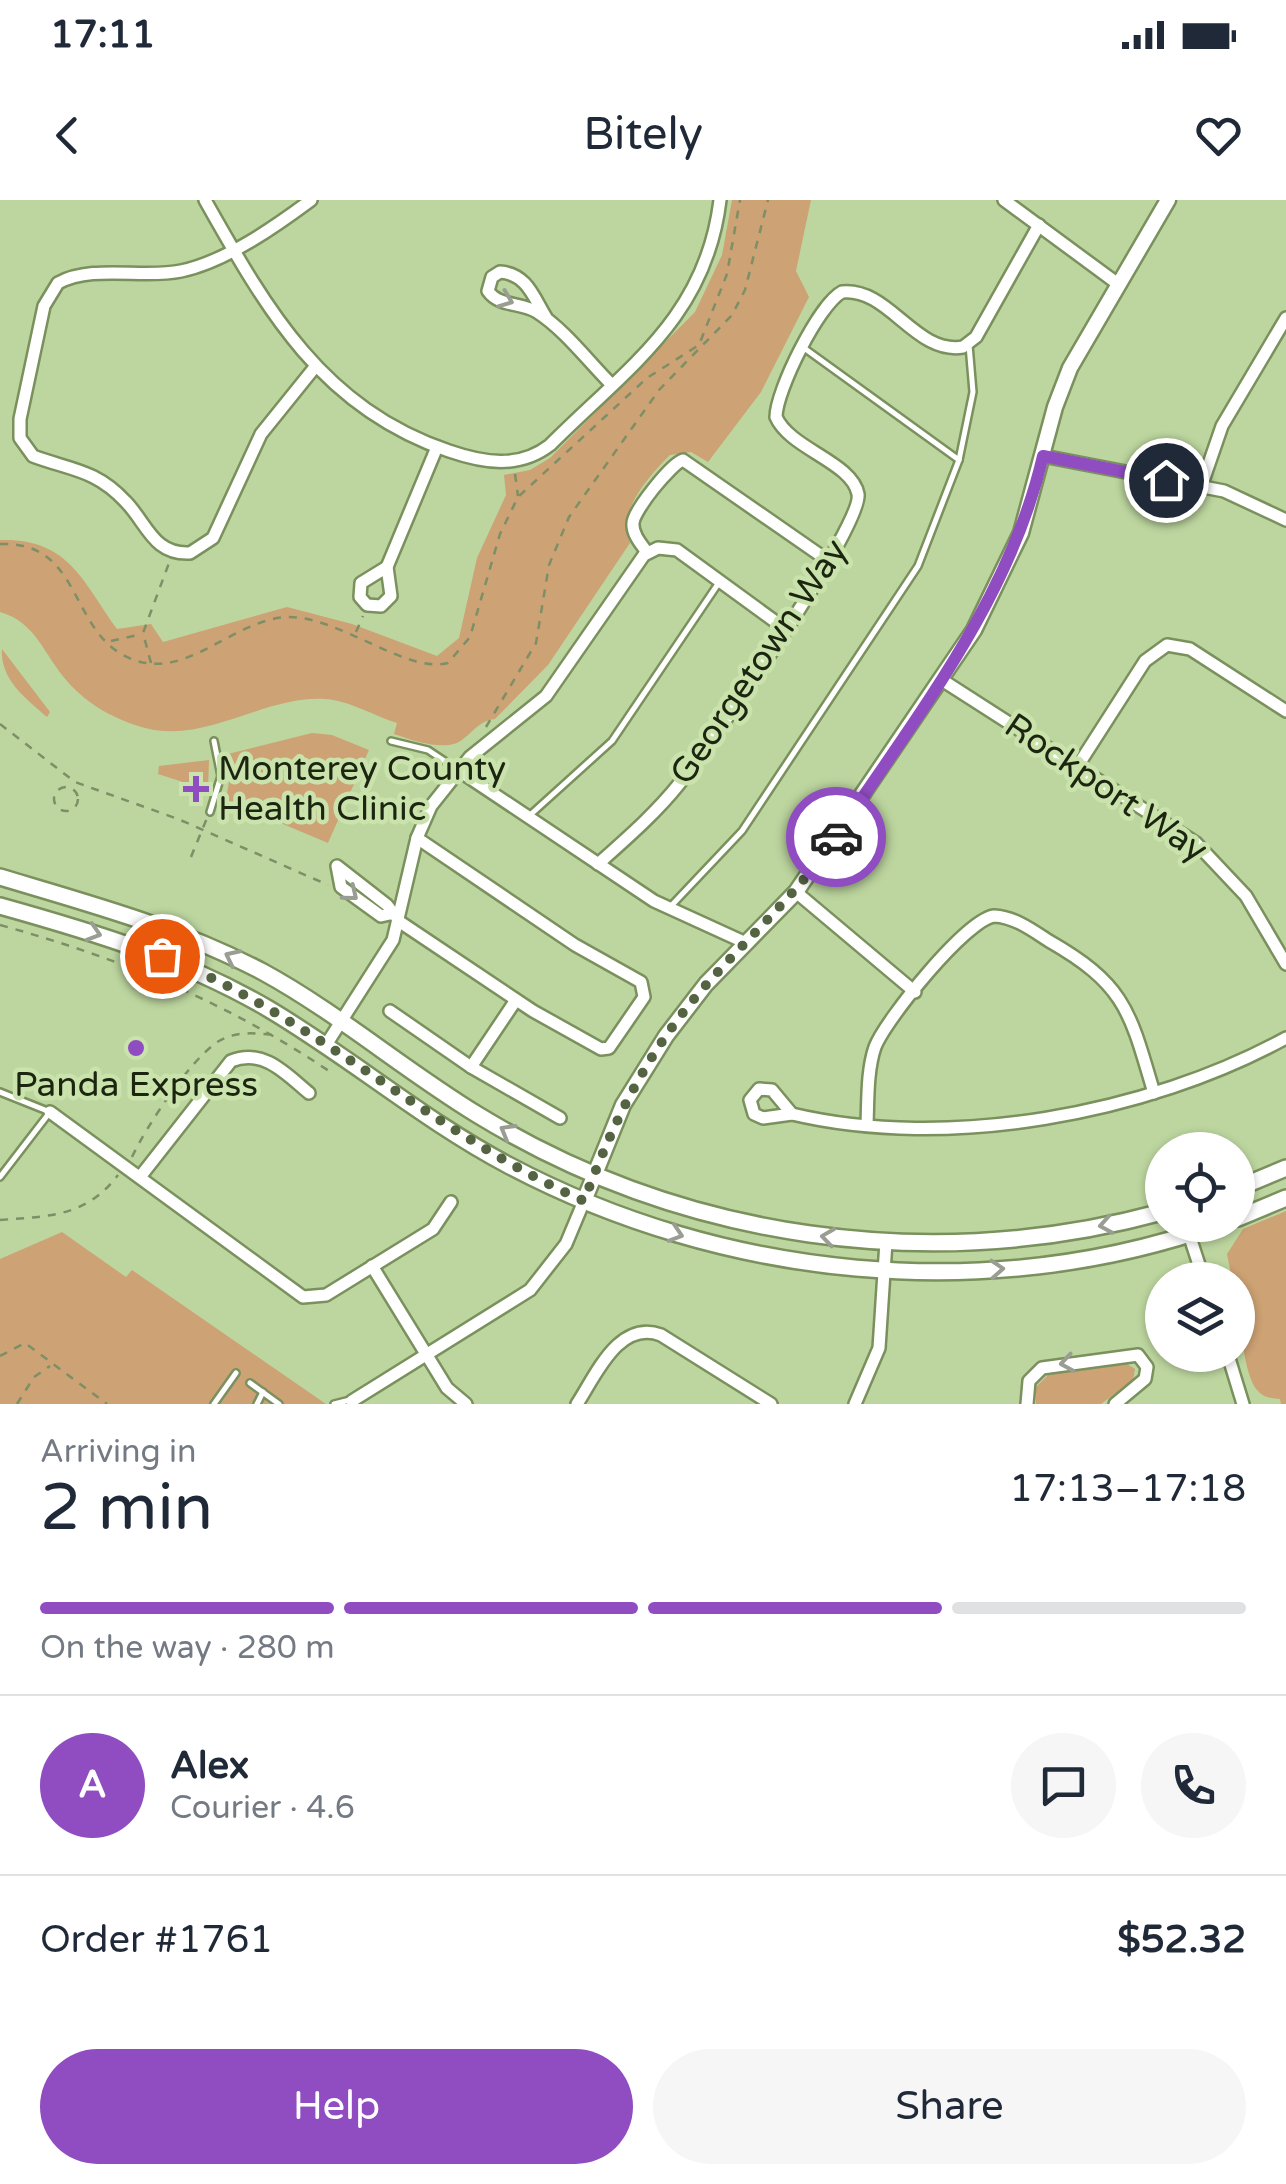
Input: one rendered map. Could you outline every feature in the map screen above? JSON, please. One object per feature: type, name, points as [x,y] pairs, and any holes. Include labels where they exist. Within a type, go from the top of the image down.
[{"type":"main road","points":[[0,878],[139,918],[220,951],[340,1022],[477,1114],[594,1175],[676,1204],[770,1229],[886,1242],[1016,1240],[1145,1215]]},
{"type":"main road","points":[[0,906],[96,933],[184,965],[267,1008],[464,1140],[584,1201],[728,1248],[884,1271],[950,1272],[1062,1263],[1145,1241]]},
{"type":"main road","points":[[1255,1181],[1286,1168]]},
{"type":"main road","points":[[1255,1211],[1286,1198]]},
{"type":"street","points":[[205,200],[276,321],[315,367],[388,424],[437,447],[495,462],[530,457],[550,445],[664,332],[693,295],[712,250],[720,200]]},
{"type":"street","points":[[311,200],[232,248],[178,272],[80,276],[58,283],[44,306],[20,420],[20,438],[29,452],[78,467],[97,478],[124,499],[157,543],[172,552],[196,552],[213,538],[261,434],[315,367]]},
{"type":"street","points":[[1004,200],[1118,284]]},
{"type":"street","points":[[352,1402],[530,1290],[566,1244],[623,1105],[666,1036],[796,892],[942,680],[1009,563],[1070,368],[1168,200]]},
{"type":"street","points":[[969,345],[1039,225]]},
{"type":"street","points":[[547,319],[534,292],[514,275],[500,272],[492,277],[488,291],[494,299],[530,308],[547,319],[611,384]]},
{"type":"street","name":"Georgetown Way","points":[[598,864],[678,786],[830,562],[855,517],[859,496],[845,474],[778,422],[777,402],[830,300],[851,291],[868,297],[942,347],[969,345]]},
{"type":"street","points":[[1201,487],[1222,426],[1286,318]]},
{"type":"street","points":[[388,567],[361,582],[360,597],[368,605],[381,606],[391,596],[388,567],[437,447]]},
{"type":"street","points":[[1043,456],[1248,499],[1286,520]]},
{"type":"street","points":[[647,552],[635,533],[634,517],[673,465],[688,460],[830,562]]},
{"type":"street","points":[[647,552],[677,550],[784,628]]},
{"type":"street","points":[[326,1046],[390,947],[417,838],[431,806],[458,770],[546,696],[647,552]]},
{"type":"street","points":[[1077,767],[1150,654],[1168,645],[1190,649],[1286,711]]},
{"type":"street","name":"Rockport Way","points":[[942,680],[1214,858],[1246,896],[1286,964]]},
{"type":"street","points":[[458,770],[670,908],[746,943]]},
{"type":"street","points":[[395,918],[381,916],[341,887],[336,866],[387,905],[395,918],[516,1000],[601,1049],[610,1048],[642,1001],[641,982],[576,945],[417,838]]},
{"type":"street","points":[[796,892],[915,992]]},
{"type":"street","points":[[867,1124],[875,1048],[915,992],[978,920],[994,916],[1014,921],[1086,962],[1109,982],[1132,1021],[1154,1093]]},
{"type":"street","points":[[471,1067],[516,1000]]},
{"type":"street","points":[[390,1011],[471,1067],[560,1118]]},
{"type":"street","points":[[792,1114],[867,1124],[1020,1121],[1154,1093],[1222,1068],[1286,1038]]},
{"type":"street","points":[[140,1177],[231,1060],[252,1056],[268,1061],[310,1094]]},
{"type":"street","points":[[50,1112],[299,1296],[326,1295],[440,1223],[451,1202]]},
{"type":"street","points":[[855,1404],[878,1348],[886,1242]]},
{"type":"street","points":[[372,1266],[447,1388],[466,1404]]},
{"type":"street","points":[[577,1404],[621,1341],[645,1331],[661,1335],[772,1404]]},
{"type":"street","points":[[1027,1404],[1029,1381],[1042,1368],[1138,1355],[1147,1368],[1146,1379],[1115,1404]]},
{"type":"street","points":[[1233,1372],[1243,1404]]},
{"type":"lane","points":[[670,908],[742,831],[907,586],[936,527],[958,460],[973,392],[969,345]]},
{"type":"lane","points":[[804,348],[958,460]]},
{"type":"lane","points":[[529,816],[612,741],[720,581]]},
{"type":"lane","points":[[210,812],[222,776],[214,740]]},
{"type":"lane","points":[[391,741],[428,750],[458,770]]},
{"type":"lane","points":[[0,1092],[50,1112],[0,1177]]},
{"type":"lane","points":[[214,1404],[236,1373]]},
{"type":"lane","points":[[250,1383],[279,1404]]},
{"type":"lane","points":[[258,1404],[263,1392]]},
{"type":"lane","points":[[334,1404],[352,1402]]},
{"type":"path","points":[[486,727],[536,643],[549,565],[569,518],[659,390],[732,315],[744,290],[768,200]]},
{"type":"path","points":[[516,478],[518,497]]},
{"type":"path","points":[[151,663],[143,634],[172,552]]},
{"type":"path","points":[[356,634],[368,605]]},
{"type":"path","points":[[108,642],[143,634]]},
{"type":"path","points":[[0,724],[75,782],[311,875],[333,890]]},
{"type":"path","points":[[72,788],[78,803],[73,809],[61,810],[54,801],[56,793],[72,788],[75,782]]},
{"type":"path","points":[[191,857],[210,812]]},
{"type":"path","points":[[0,925],[163,977],[276,1035],[329,1071]]},
{"type":"path","points":[[132,1158],[148,1129],[215,1044],[238,1034],[276,1035]]},
{"type":"path","points":[[0,1220],[79,1211],[103,1194],[118,1176]]},
{"type":"path","points":[[0,1356],[22,1342],[107,1404]]},
{"type":"path","points":[[17,1404],[34,1378],[51,1366]]},
{"type":"shaded area","points":[[732,200],[811,200],[796,271],[809,297],[761,392],[708,462],[691,452],[670,455],[652,474],[636,496],[627,520],[630,543],[548,665],[495,719],[481,724],[462,740],[439,745],[411,740],[394,734],[397,723],[352,705],[324,699],[279,705],[190,730],[145,728],[112,716],[84,697],[67,681],[31,631],[0,612],[0,540],[23,541],[58,554],[71,565],[117,629],[151,624],[163,642],[287,607],[352,624],[437,656],[459,638],[477,558],[506,495],[504,475],[530,470],[550,458],[695,312],[722,255]]},
{"type":"shaded area","points":[[2,649],[50,712],[47,717],[10,679]]},
{"type":"shaded area","points":[[312,733],[332,735],[369,750],[328,843],[226,800],[228,754]]},
{"type":"shaded area","points":[[209,760],[208,790],[158,774],[159,766]]},
{"type":"shaded area","points":[[1286,1211],[1286,1404],[1260,1393],[1249,1372],[1255,1372],[1255,1262],[1229,1262],[1227,1254],[1235,1242],[1255,1242],[1255,1224]]},
{"type":"shaded area","points":[[62,1232],[126,1277],[132,1270],[326,1404],[0,1404],[0,1259]]},
{"type":"shaded area","points":[[1124,1362],[1135,1369],[1133,1380],[1101,1404],[1036,1404],[1036,1387],[1048,1375]]},
{"type":"way so far","points":[[162,956],[267,1008],[464,1140],[584,1201],[623,1105],[666,1036],[706,984],[796,892],[836,837]]},
{"type":"place","name":"Monterey County Health Clinic","points":[[196,789]]},
{"type":"place","name":"Panda Express","points":[[136,1048]]},
{"type":"route","points":[[836,837],[993,596],[1021,533],[1043,456],[1166,480]]}]
